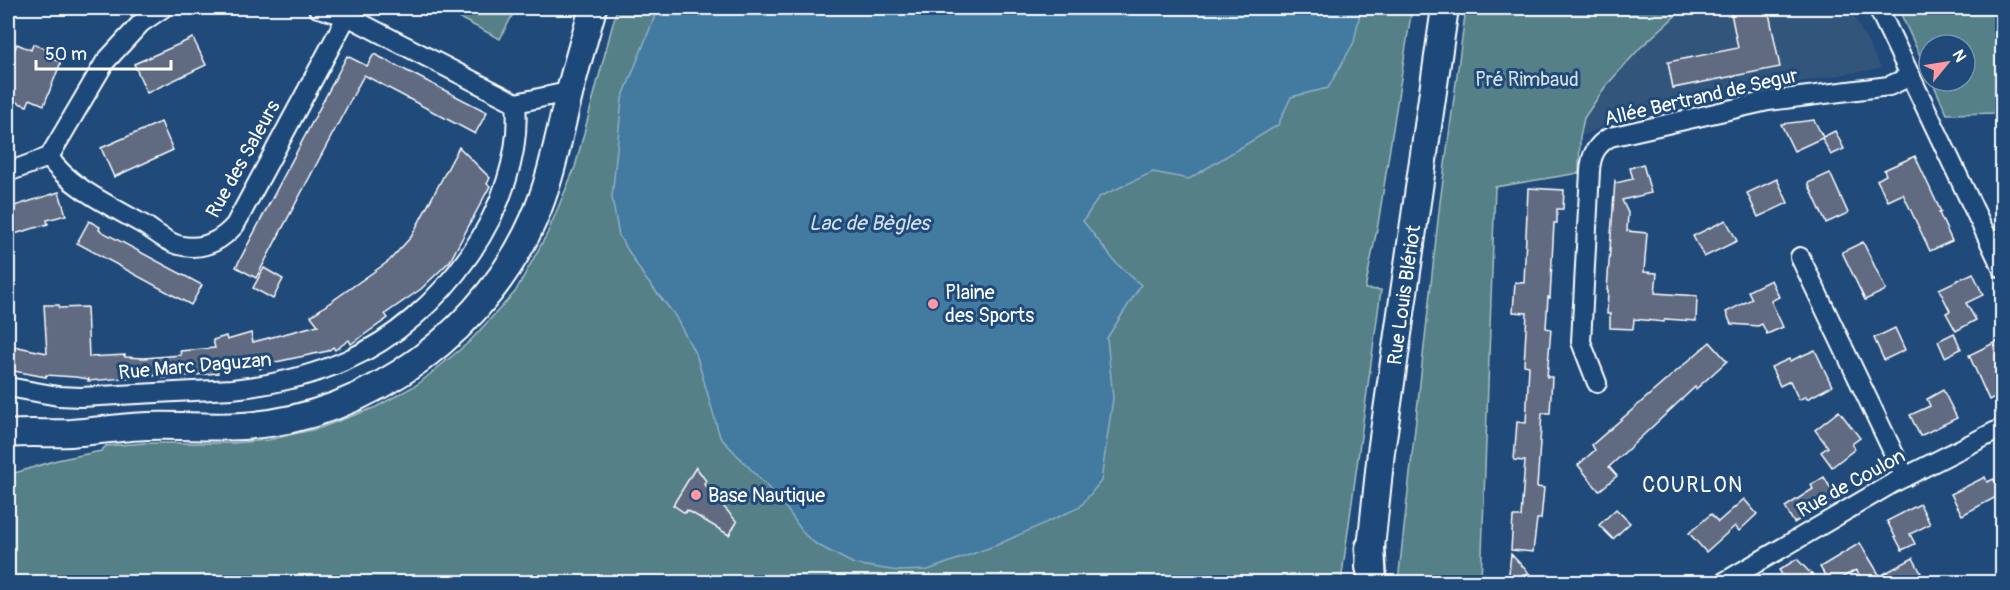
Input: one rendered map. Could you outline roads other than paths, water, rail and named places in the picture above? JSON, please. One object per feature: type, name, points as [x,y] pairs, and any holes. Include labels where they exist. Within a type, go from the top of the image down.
[{"type":"main road","points":[[1370,548],[1370,582]]},
{"type":"street","points":[[8,172],[49,157],[105,62],[141,23],[163,8]]},
{"type":"street","points":[[318,8],[347,16],[516,103],[558,94],[568,96]]},
{"type":"street","points":[[8,434],[71,433],[146,426],[243,426],[291,419],[323,410],[367,392],[414,364],[458,328],[496,285],[513,261],[531,226],[550,176],[560,141],[568,96],[593,8]]},
{"type":"street","name":"Rue Louis Blériot","points":[[1370,548],[1381,452],[1445,8]]},
{"type":"street","points":[[1878,8],[2002,268]]},
{"type":"street","name":"Rue des Saleurs","points":[[49,157],[56,167],[85,190],[177,244],[199,247],[214,243],[235,225],[347,16]]},
{"type":"street","name":"Allée Bertrand de Segur","points":[[1597,383],[1581,342],[1591,159],[1599,144],[1610,137],[1768,101],[1889,86],[1911,76]]},
{"type":"street","name":"Rue Marc Daguzan","points":[[8,387],[58,396],[81,397],[232,389],[257,387],[299,377],[349,360],[409,321],[454,278],[468,259],[488,224],[506,181],[516,148],[516,103]]},
{"type":"street","points":[[1800,257],[1905,477]]},
{"type":"street","name":"Rue de Coulon","points":[[1724,582],[1905,477],[2002,428]]},
{"type":"street","points":[[8,449],[71,433]]},
{"type":"water","name":"Lac de Bègles","points":[[658,8],[1361,8],[1354,42],[1328,88],[1291,97],[1278,125],[1189,179],[1153,172],[1099,197],[1083,221],[1116,263],[1141,285],[1107,338],[1113,398],[1101,481],[1080,507],[997,545],[928,570],[898,571],[854,564],[816,544],[805,535],[781,501],[720,437],[697,357],[674,314],[645,278],[619,236],[612,198],[622,99]]},
{"type":"place","name":"Plaine des Sports","points":[[933,304]]},
{"type":"place","name":"Base Nautique","points":[[696,495]]},
{"type":"district","name":"COURLON","points":[[1693,485]]},
{"type":"park label","name":"Pré Rimbaud","points":[[1527,79]]}]
